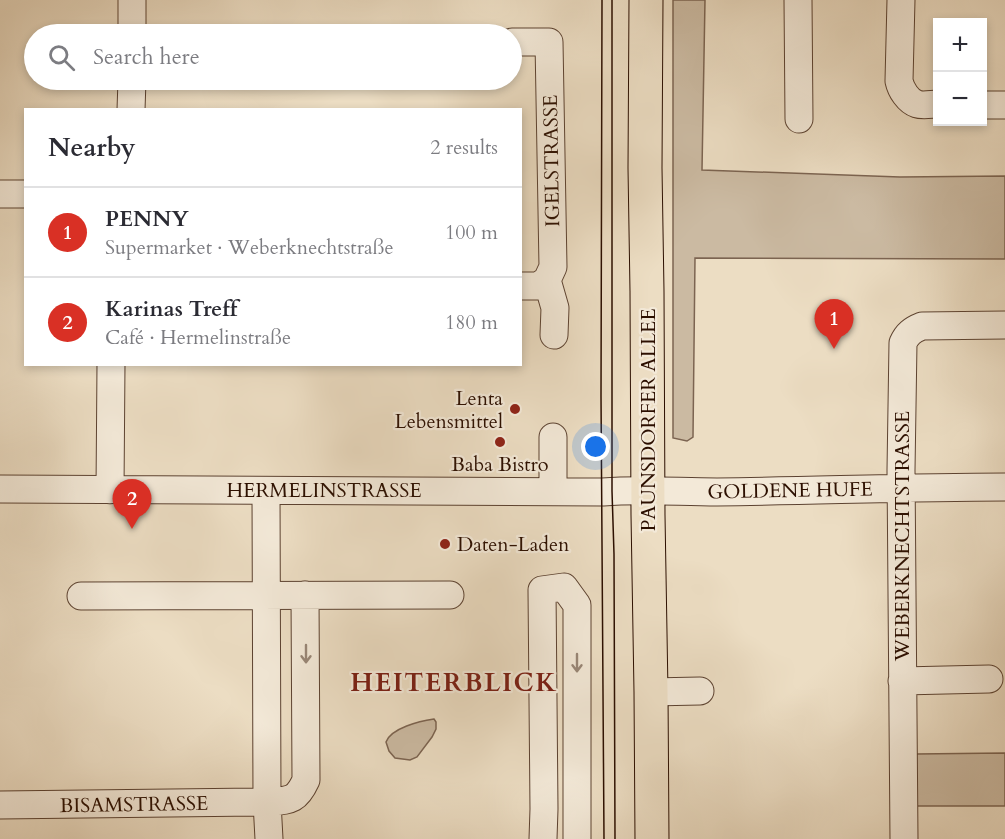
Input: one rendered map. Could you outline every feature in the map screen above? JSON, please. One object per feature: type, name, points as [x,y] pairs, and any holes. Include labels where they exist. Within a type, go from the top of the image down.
[{"type":"main road","name":"PAUNSDORFER ALLEE","points":[[646,0],[645,168],[652,839]]},
{"type":"street","points":[[132,0],[132,24]]},
{"type":"street","points":[[798,0],[799,119]]},
{"type":"street","points":[[901,0],[899,81],[901,89],[917,104],[933,104]]},
{"type":"street","name":"IGELSTRASSE","points":[[522,42],[549,42],[553,267],[548,280]]},
{"type":"street","points":[[131,108],[132,90]]},
{"type":"street","points":[[987,105],[1005,105]]},
{"type":"street","points":[[0,194],[24,194]]},
{"type":"street","points":[[522,286],[538,286],[548,280],[555,308],[554,335]]},
{"type":"street","name":"WEBERKNECHTSTRASSE","points":[[904,839],[901,487],[903,343],[912,330],[922,326],[1005,326]]},
{"type":"street","points":[[110,490],[111,366]]},
{"type":"street","points":[[553,437],[553,491]]},
{"type":"street","name":"GOLDENE HUFE","points":[[648,490],[717,492],[901,487],[1005,487]]},
{"type":"street","name":"HERMELINSTRASSE","points":[[0,489],[648,490]]},
{"type":"street","points":[[266,491],[269,839]]},
{"type":"street","points":[[543,839],[542,590],[564,587],[577,605],[577,839]]},
{"type":"street","name":"BISAMSTRASSE","points":[[0,805],[267,802],[287,800],[300,794],[306,780],[305,595]]},
{"type":"street","points":[[81,596],[450,595]]},
{"type":"street","points":[[902,681],[989,680]]},
{"type":"street","points":[[651,692],[700,691]]},
{"type":"shaded area","points":[[673,0],[705,0],[702,170],[900,177],[1005,176],[1005,259],[695,258],[693,437],[687,441],[673,438]]},
{"type":"shaded area","points":[[434,719],[436,729],[417,757],[410,760],[395,758],[389,751],[386,742],[394,733],[414,723]]},
{"type":"shaded area","points":[[1005,753],[1005,806],[916,806],[916,754]]},
{"type":"tram line","points":[[602,0],[601,396],[604,839]]},
{"type":"tram line","points":[[612,0],[615,839]]},
{"type":"place","name":"PENNY","points":[[834,349]]},
{"type":"place","name":"Lenta Lebensmittel","points":[[515,409]]},
{"type":"place","name":"Baba Bistro","points":[[500,442]]},
{"type":"place","name":"Karinas Treff","points":[[132,529]]},
{"type":"place","name":"Daten-Laden","points":[[445,544]]},
{"type":"district","name":"HEITERBLICK","points":[[454,682]]}]
